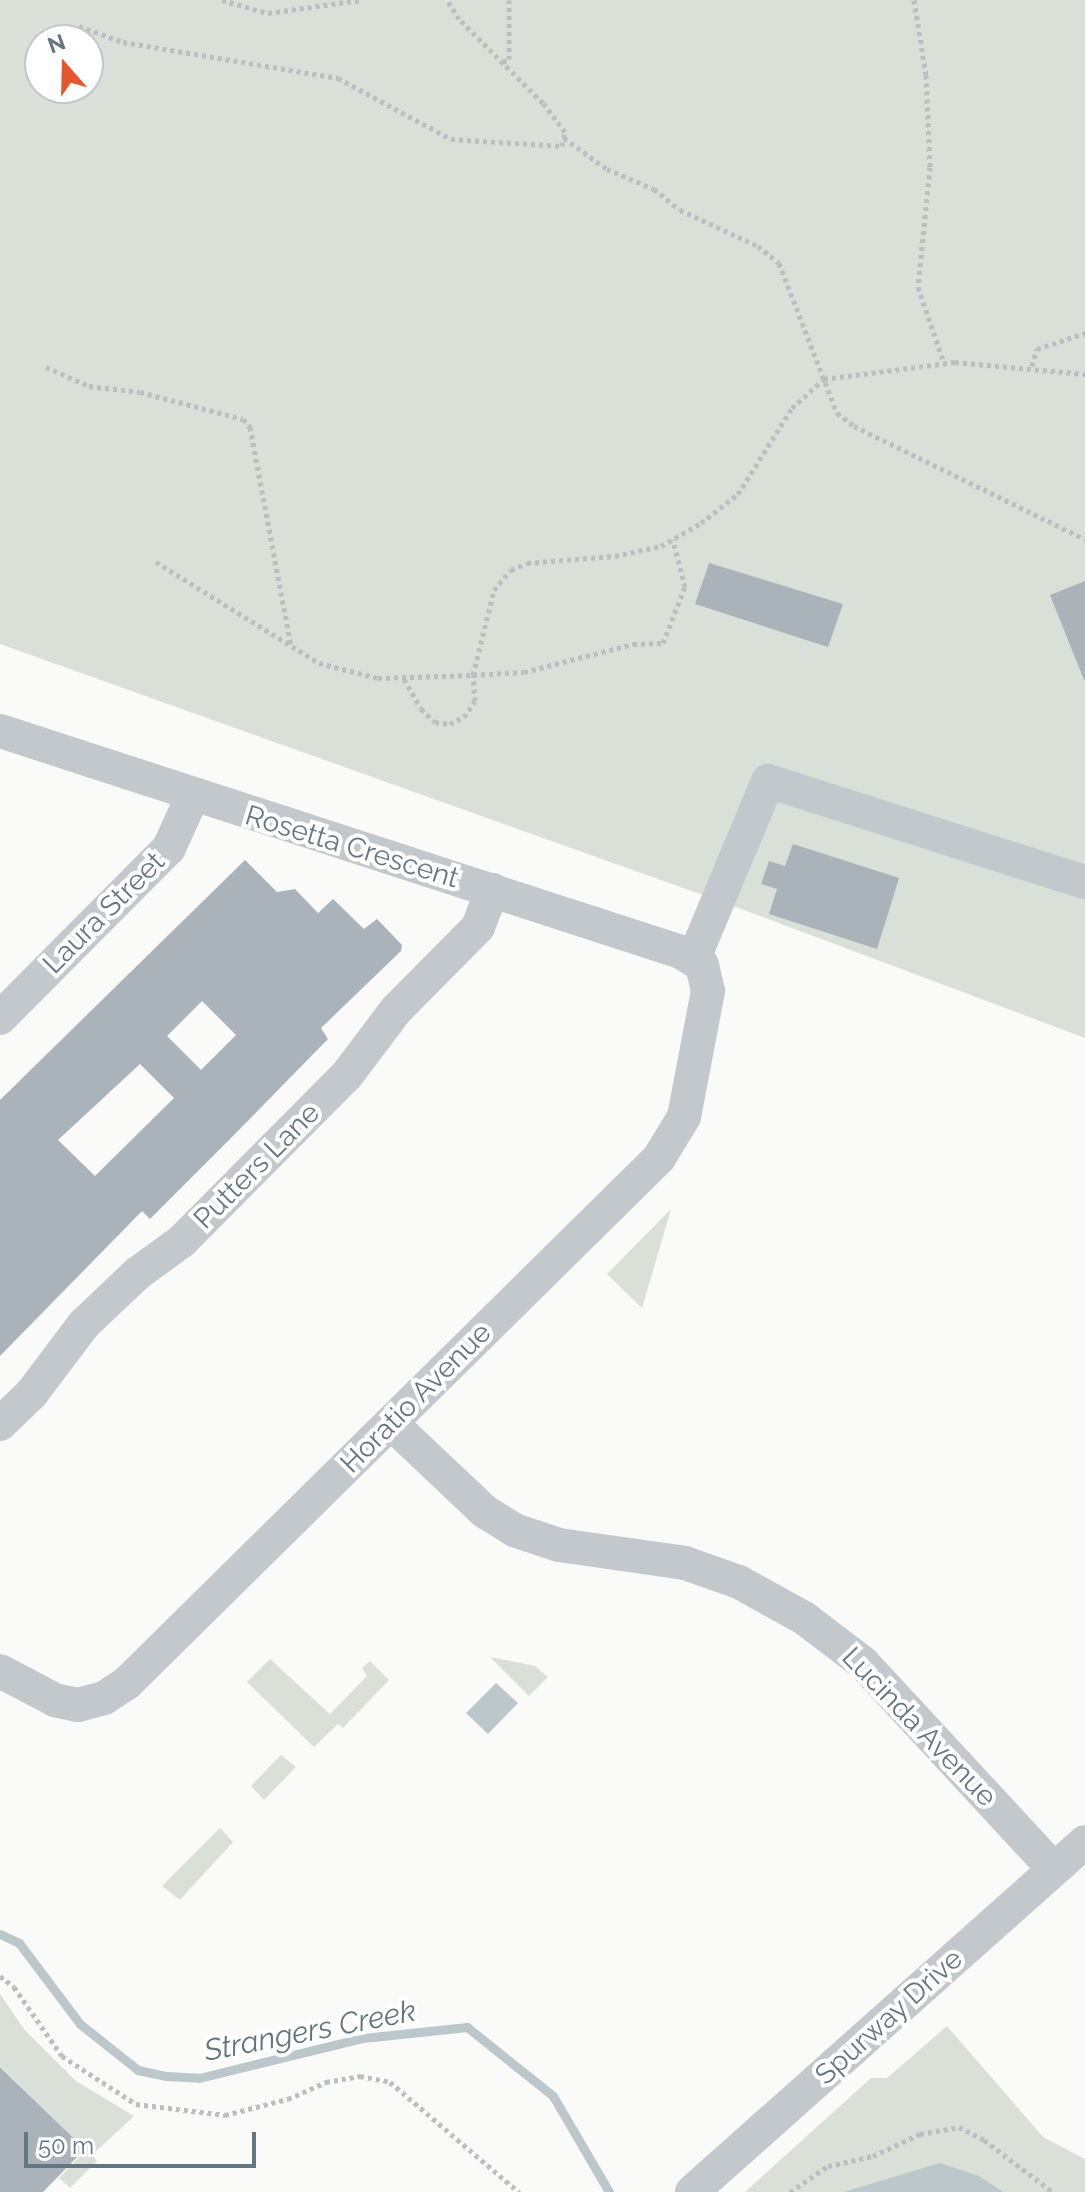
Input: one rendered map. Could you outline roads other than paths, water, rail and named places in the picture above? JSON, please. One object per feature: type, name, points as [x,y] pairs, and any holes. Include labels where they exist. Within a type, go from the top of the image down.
[{"type":"street","name":"Rosetta Crescent","points":[[0,731],[192,797],[492,890],[698,962]]},
{"type":"street","points":[[698,962],[768,781],[1085,882]]},
{"type":"street","name":"Laura Street","points":[[0,1018],[169,848],[192,797]]},
{"type":"street","name":"Putters Lane","points":[[0,1424],[32,1393],[84,1324],[188,1235],[347,1075],[396,1010],[478,927],[492,890]]},
{"type":"street","name":"Horatio Avenue","points":[[0,1671],[55,1700],[78,1705],[115,1690],[391,1423],[674,1137],[692,1091],[708,991],[698,962]]},
{"type":"street","name":"Lucinda Avenue","points":[[391,1423],[484,1511],[514,1530],[559,1545],[685,1563],[739,1582],[804,1618],[863,1663],[1054,1869]]},
{"type":"street","name":"Spurway Drive","points":[[692,2192],[1085,1842]]},
{"type":"waterway","name":"Strangers Creek","points":[[0,1934],[19,1943],[80,2024],[138,2070],[166,2076],[199,2078],[363,2038],[467,2027],[553,2096],[609,2192]]}]
